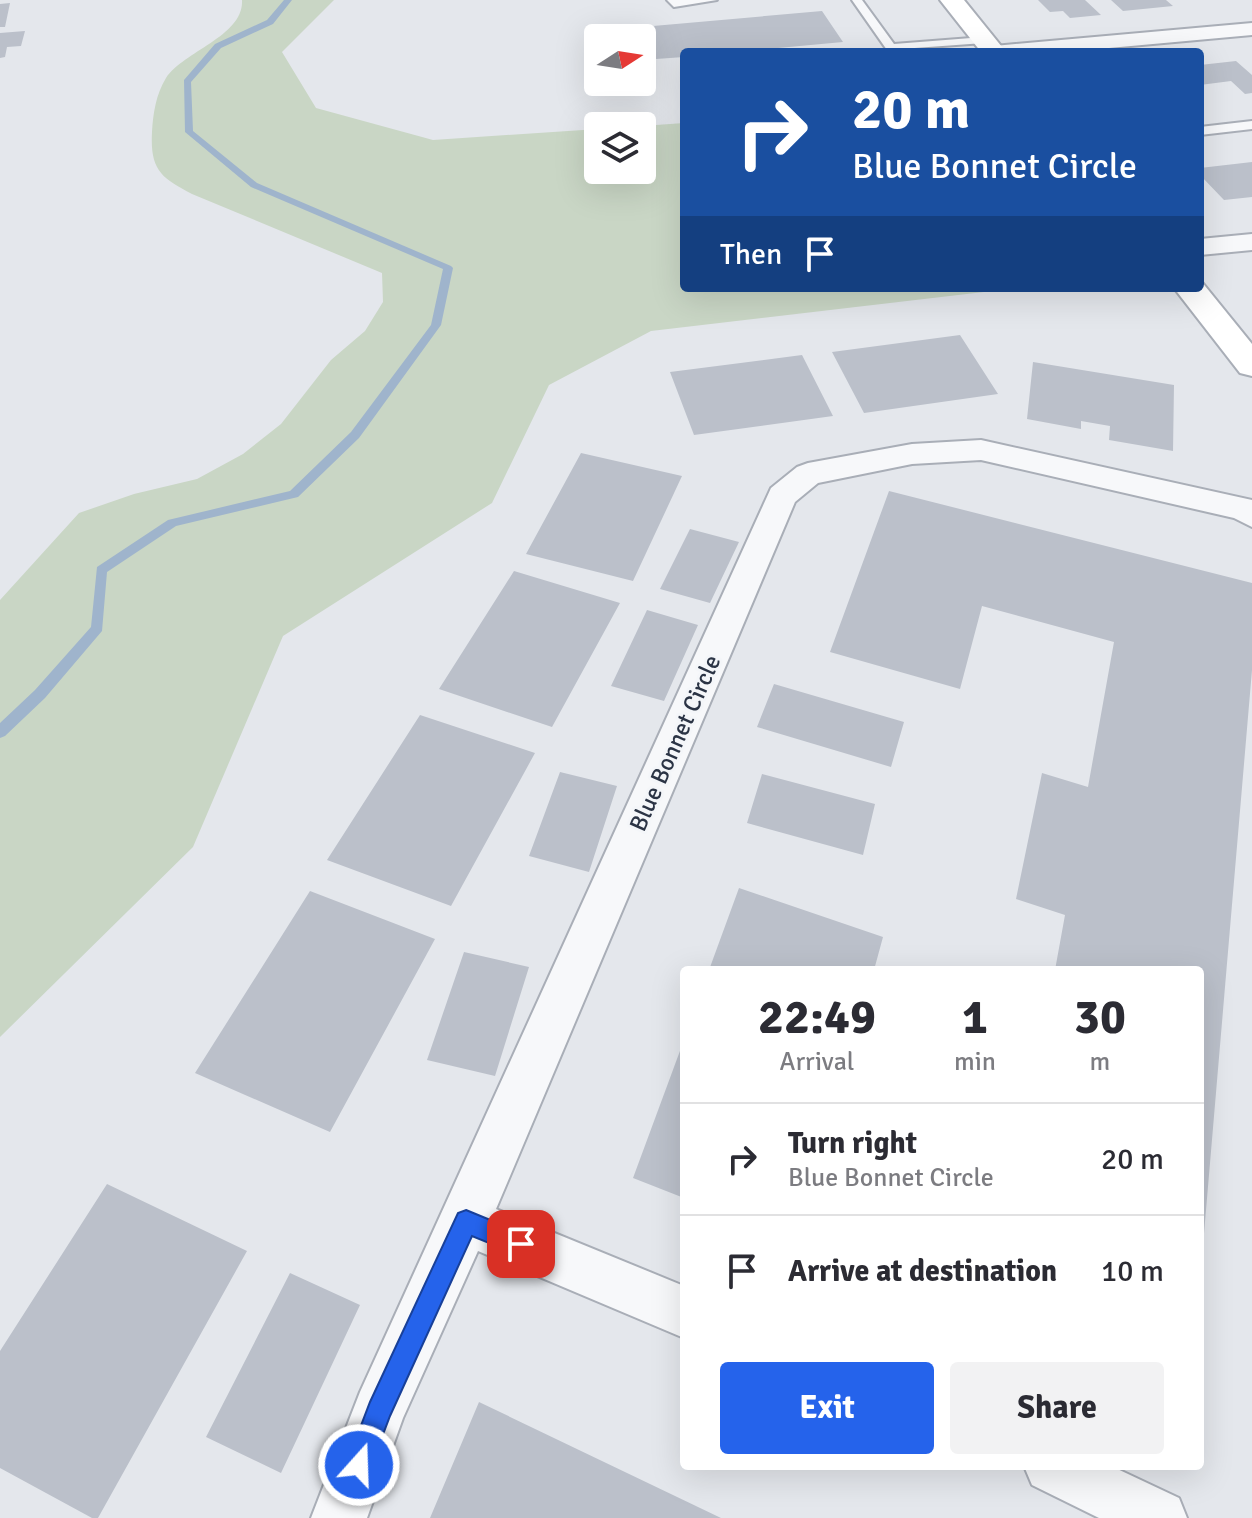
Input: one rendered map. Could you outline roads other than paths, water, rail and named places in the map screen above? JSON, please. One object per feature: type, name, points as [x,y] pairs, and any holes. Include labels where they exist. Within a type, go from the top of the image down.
[{"type":"main road","points":[[952,0],[991,48]]},
{"type":"main road","points":[[1193,292],[1252,366]]},
{"type":"street","points":[[991,48],[1252,29]]},
{"type":"street","points":[[1204,247],[1252,242]]},
{"type":"street","name":"Blue Bonnet Circle","points":[[339,1518],[379,1411],[466,1221],[782,496],[808,474],[912,454],[981,450],[1244,509],[1252,516]]},
{"type":"street","points":[[466,1221],[680,1310]]},
{"type":"street","points":[[1059,1470],[1159,1518]]},
{"type":"lane","points":[[672,0],[674,4],[712,0]]},
{"type":"lane","points":[[857,0],[891,48],[991,48]]},
{"type":"lane","points":[[1204,131],[1252,125]]},
{"type":"waterway","points":[[0,732],[40,694],[97,628],[101,570],[172,523],[294,494],[355,435],[436,325],[448,268],[254,185],[189,132],[187,82],[218,46],[270,22],[288,0]]}]
